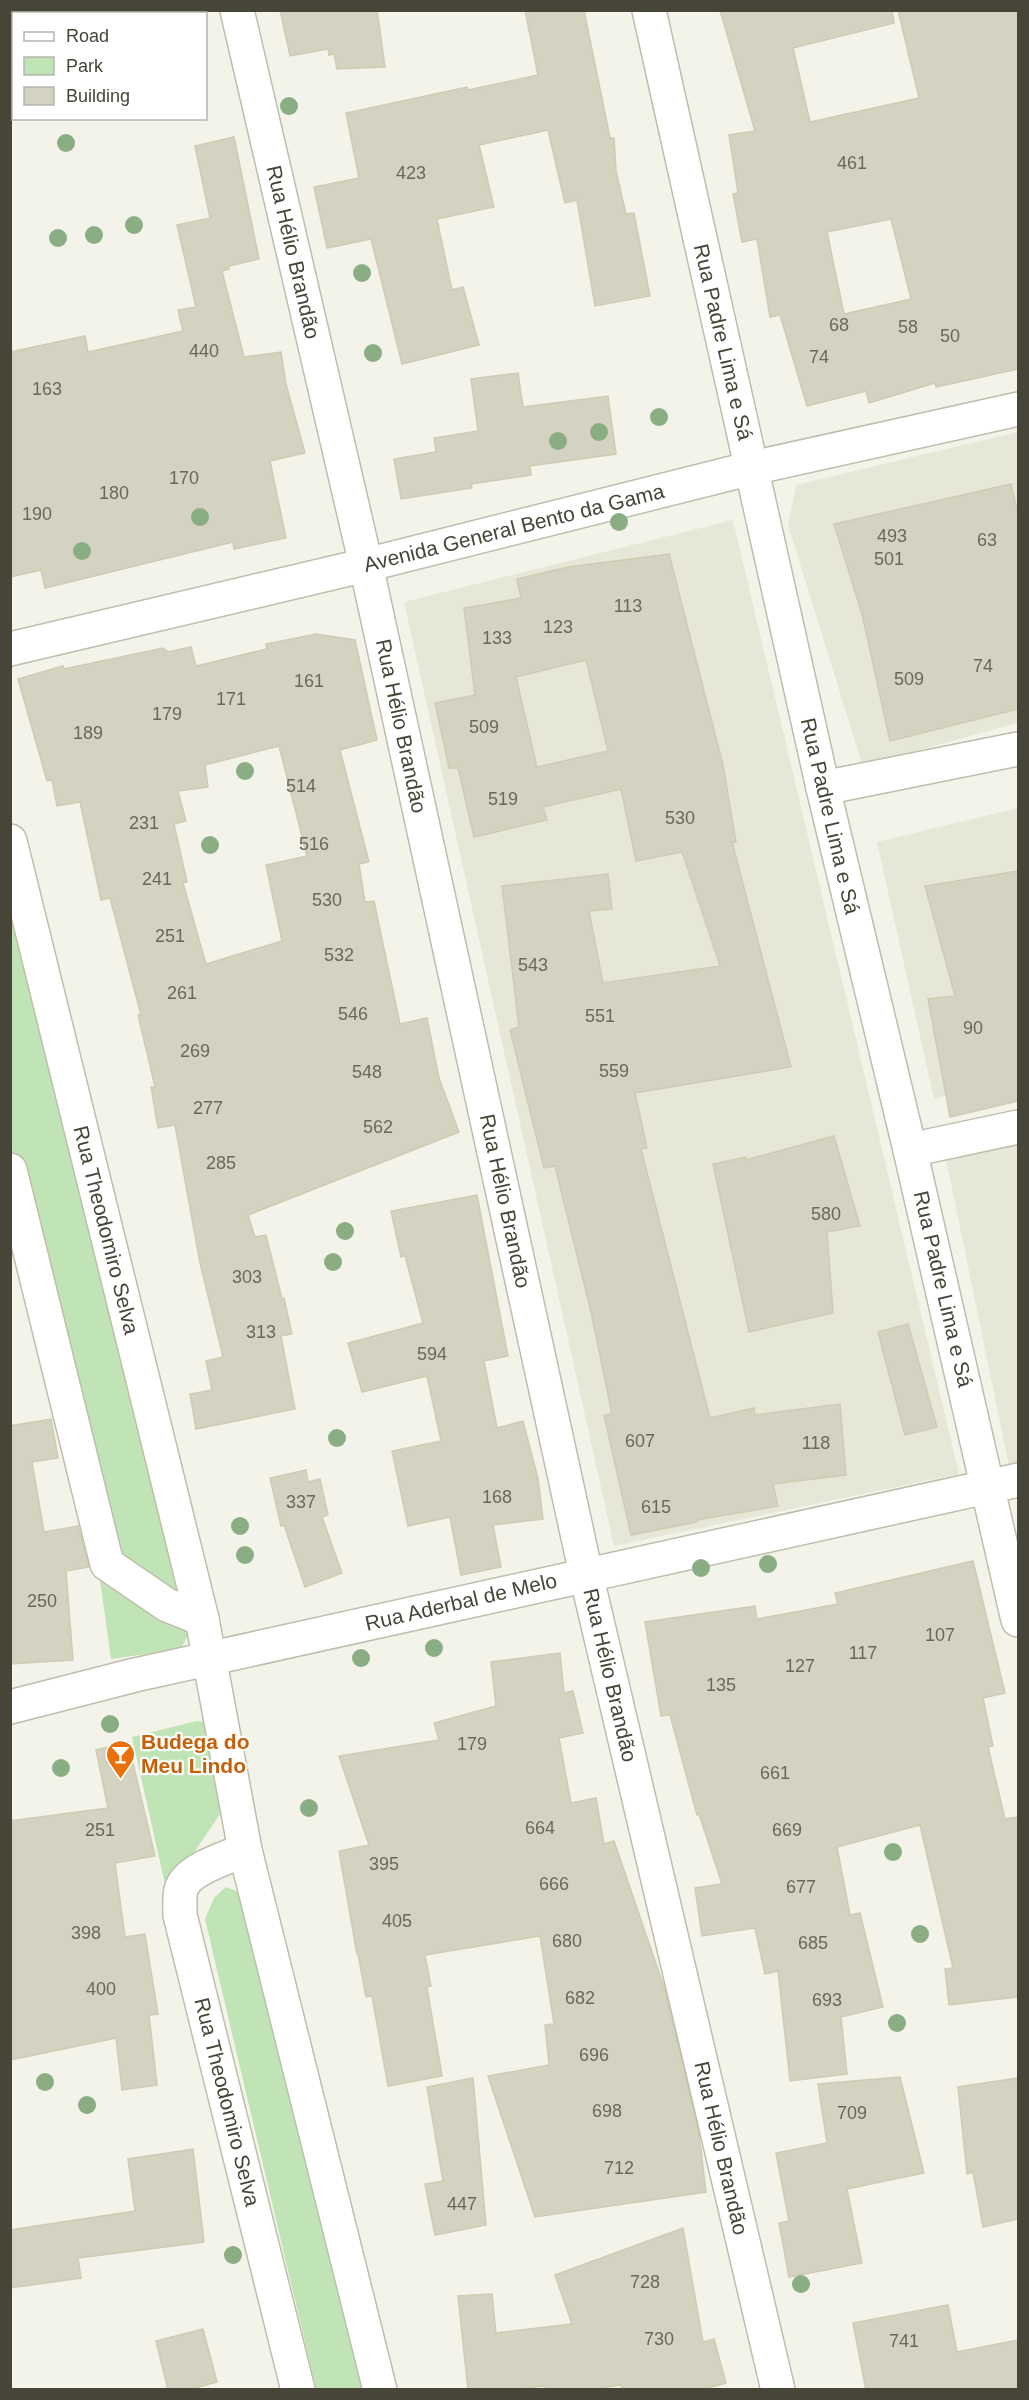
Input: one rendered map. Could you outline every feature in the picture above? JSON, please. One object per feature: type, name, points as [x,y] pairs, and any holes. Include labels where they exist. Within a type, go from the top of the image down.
[{"type":"street","name":"Rua Hélio Brandão","points":[[237,10],[366,565],[586,1574],[778,2390]]},
{"type":"street","name":"Rua Padre Lima e Sá","points":[[649,10],[823,788],[910,1150],[1003,1483],[1018,1620]]},
{"type":"street","name":"Avenida General Bento da Gama","points":[[10,649],[366,565],[752,468],[1018,410]]},
{"type":"street","points":[[823,788],[1018,749]]},
{"type":"street","name":"Rua Theodomiro Selva","points":[[10,841],[202,1619],[245,1850],[380,2390]]},
{"type":"street","points":[[910,1150],[1018,1127]]},
{"type":"street","points":[[10,1170],[107,1564],[166,1605],[202,1619]]},
{"type":"street","name":"Rua Aderbal de Melo","points":[[10,1707],[210,1658],[1003,1483]]},
{"type":"street","name":"Rua Theodomiro Selva","points":[[245,1850],[188,1877],[181,1890],[180,1915],[298,2390]]},
{"type":"shaded area","points":[[1018,432],[1018,723],[860,766],[860,757],[788,525],[796,485]]},
{"type":"shaded area","points":[[733,520],[959,1474],[614,1546],[404,602]]},
{"type":"shaded area","points":[[1018,808],[1018,1080],[934,1099],[877,842]]},
{"type":"shaded area","points":[[1018,1145],[1018,1464],[1009,1466],[946,1159]]},
{"type":"green space","points":[[10,874],[198,1613],[111,1560],[11,1145]]},
{"type":"green space","points":[[99,1573],[186,1627],[187,1637],[181,1649],[111,1659]]},
{"type":"green space","points":[[197,1721],[213,1723],[226,1805],[167,1893],[132,1737]]},
{"type":"green space","points":[[226,1887],[244,1894],[375,2389],[316,2389],[205,1919],[214,1898]]},
{"type":"building","points":[[280,10],[377,10],[385,67],[337,69],[334,54],[329,55],[328,49],[290,56]]},
{"type":"building","points":[[525,10],[584,10],[610,138],[614,138],[616,171],[626,214],[634,213],[650,296],[595,306],[577,200],[565,203],[548,130],[479,145],[494,207],[437,219],[452,290],[463,287],[479,345],[402,364],[371,239],[327,248],[314,187],[359,178],[346,113],[467,87],[468,90],[538,75]]},
{"type":"building","points":[[720,10],[892,10],[894,23],[793,48],[810,122],[919,98],[898,10],[1018,10],[1018,369],[936,387],[935,383],[869,403],[866,391],[807,406],[780,315],[770,317],[757,239],[742,242],[733,194],[738,193],[729,135],[755,131]],"holes":[[[891,219],[911,299],[844,314],[827,232]]]},
{"type":"building","points":[[234,137],[259,259],[229,266],[229,269],[222,271],[244,357],[281,352],[286,384],[305,453],[270,461],[286,538],[234,549],[233,542],[45,588],[41,570],[10,577],[10,352],[85,336],[88,352],[183,331],[178,310],[196,307],[177,225],[210,218],[195,146]]},
{"type":"building","points":[[518,373],[523,407],[608,396],[616,454],[530,466],[531,475],[471,484],[472,488],[401,499],[394,459],[436,452],[434,438],[478,431],[471,379]]},
{"type":"building","points":[[1011,484],[1018,514],[1018,709],[890,741],[862,614],[834,524]]},
{"type":"building","points":[[669,554],[723,765],[736,842],[732,842],[791,1067],[635,1093],[647,1148],[641,1149],[710,1418],[754,1408],[755,1415],[840,1404],[846,1475],[773,1484],[778,1506],[697,1520],[697,1522],[631,1535],[604,1415],[612,1414],[591,1312],[555,1166],[544,1168],[510,1030],[519,1027],[502,886],[608,874],[612,909],[589,911],[603,983],[720,966],[682,852],[636,861],[621,789],[543,807],[547,820],[474,837],[458,768],[449,768],[435,703],[475,695],[464,608],[521,598],[517,579],[568,567]],"holes":[[[586,660],[608,751],[537,767],[516,677]]]},
{"type":"building","points":[[316,634],[355,640],[377,740],[340,750],[369,862],[359,864],[365,902],[374,901],[400,1024],[427,1018],[439,1078],[459,1132],[248,1215],[255,1237],[266,1235],[282,1299],[284,1298],[292,1334],[281,1336],[295,1409],[196,1429],[190,1394],[212,1390],[206,1361],[223,1357],[200,1263],[175,1125],[158,1128],[151,1087],[155,1087],[138,1015],[141,1015],[110,898],[101,900],[80,802],[57,806],[52,780],[47,781],[18,679],[63,666],[64,669],[163,648],[168,652],[191,647],[196,666],[267,649],[266,644]],"holes":[[[279,746],[307,856],[266,865],[282,941],[206,964],[183,883],[187,882],[174,824],[186,821],[178,791],[208,787],[205,765]]]},
{"type":"building","points":[[1018,871],[1018,1101],[950,1117],[928,999],[955,996],[925,886]]},
{"type":"building","points":[[834,1136],[860,1226],[827,1232],[833,1313],[749,1332],[713,1164],[746,1157],[746,1160]]},
{"type":"building","points":[[477,1195],[508,1356],[484,1361],[497,1428],[523,1421],[538,1479],[543,1519],[493,1525],[501,1567],[461,1575],[450,1517],[408,1526],[392,1451],[441,1441],[427,1376],[362,1392],[348,1343],[423,1323],[405,1256],[401,1257],[391,1211]]},
{"type":"building","points":[[908,1324],[937,1427],[905,1435],[878,1332]]},
{"type":"building","points":[[51,1419],[58,1458],[32,1462],[44,1532],[78,1526],[89,1567],[66,1571],[73,1660],[10,1664],[10,1426]]},
{"type":"building","points":[[306,1470],[308,1482],[320,1479],[328,1515],[322,1517],[342,1573],[305,1587],[284,1525],[281,1526],[270,1478]]},
{"type":"building","points":[[973,1561],[1005,1693],[983,1698],[993,1746],[988,1747],[1005,1819],[1018,1817],[1018,1997],[949,2005],[945,1969],[953,1968],[920,1825],[837,1847],[850,1915],[860,1913],[883,2007],[841,2017],[847,2074],[790,2081],[778,1971],[765,1974],[755,1928],[702,1936],[695,1888],[722,1884],[699,1814],[697,1815],[670,1715],[661,1716],[645,1622],[755,1606],[757,1619],[838,1604],[835,1593]]},
{"type":"building","points":[[560,1653],[564,1693],[573,1691],[583,1733],[559,1738],[571,1803],[596,1798],[604,1844],[614,1841],[665,1990],[699,2134],[706,2192],[535,2217],[488,2076],[549,2065],[545,2025],[554,2024],[540,1936],[425,1955],[431,1986],[427,1987],[442,2076],[388,2086],[372,1996],[366,1997],[357,1954],[339,1851],[369,1845],[339,1756],[439,1740],[434,1723],[496,1706],[491,1662]]},
{"type":"building","points":[[128,1742],[155,1856],[115,1863],[125,1937],[145,1934],[158,2014],[149,2015],[157,2085],[122,2090],[116,2038],[10,2060],[10,1821],[108,1808],[96,1750]]},
{"type":"building","points":[[900,2077],[924,2173],[847,2189],[862,2263],[789,2277],[779,2223],[789,2221],[776,2153],[827,2143],[818,2084]]},
{"type":"building","points":[[473,2078],[486,2225],[435,2235],[425,2184],[443,2181],[427,2087]]},
{"type":"building","points":[[1018,2078],[1018,2219],[983,2227],[973,2172],[967,2174],[958,2087]]},
{"type":"building","points":[[193,2149],[204,2242],[78,2258],[81,2278],[10,2288],[10,2230],[135,2211],[128,2159]]},
{"type":"building","points":[[683,2228],[703,2342],[714,2339],[726,2383],[701,2390],[622,2390],[621,2385],[587,2390],[545,2390],[544,2386],[507,2390],[468,2390],[458,2296],[492,2294],[496,2333],[572,2324],[555,2275]]},
{"type":"building","points":[[948,2305],[957,2352],[1018,2340],[1018,2390],[866,2390],[853,2323]]},
{"type":"building","points":[[203,2329],[217,2382],[188,2390],[168,2390],[156,2341]]},
{"type":"place","name":"Budega do Meu Lindo","points":[[120,1780]]}]
